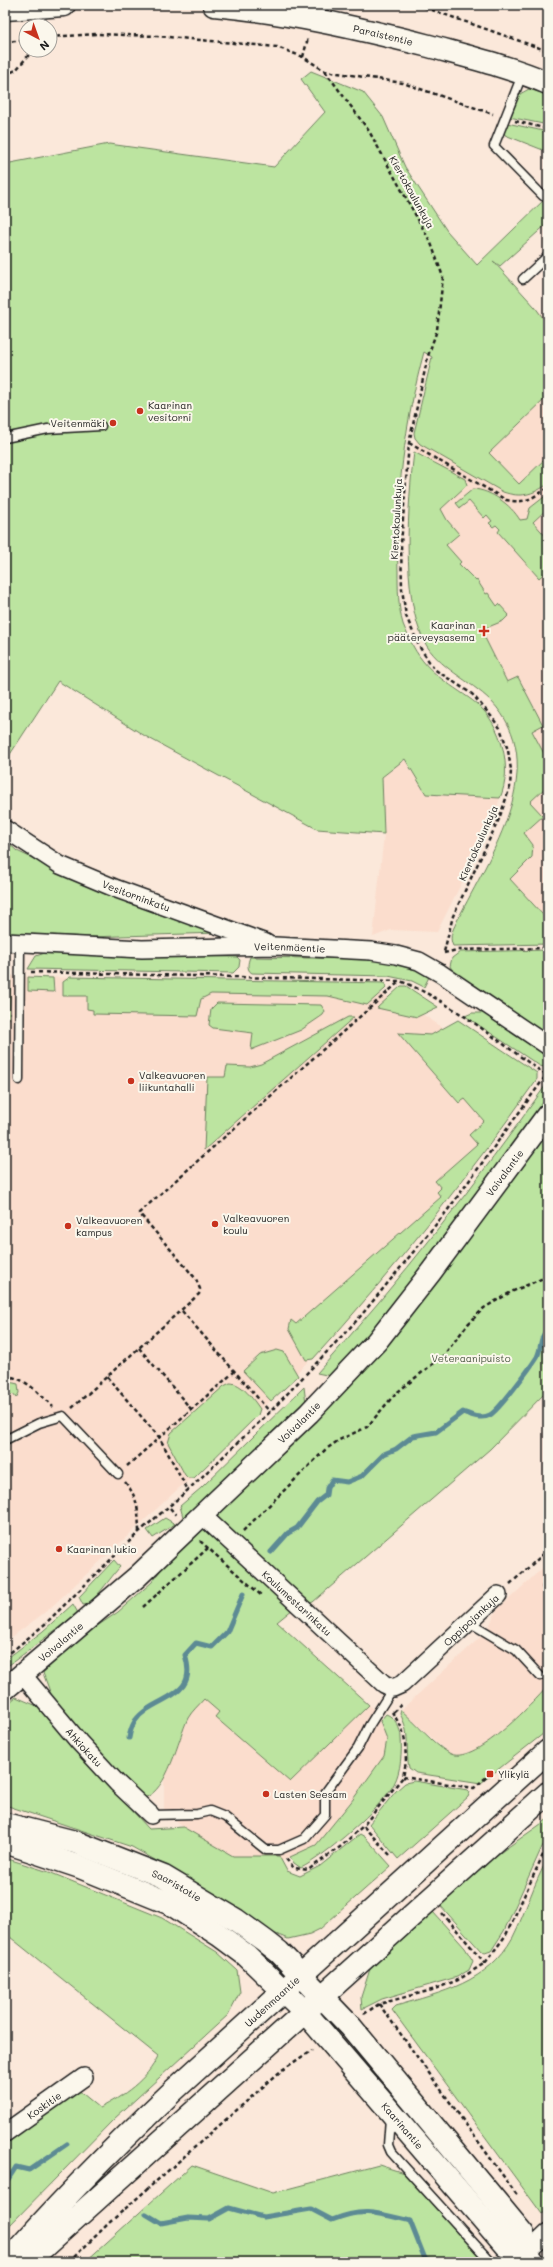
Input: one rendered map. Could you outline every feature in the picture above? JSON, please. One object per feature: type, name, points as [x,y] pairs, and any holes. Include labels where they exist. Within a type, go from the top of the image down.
[{"type":"main road","points":[[5,9],[64,5]]},
{"type":"main road","name":"Paraistentie","points":[[214,5],[259,9],[352,26],[479,60],[523,74],[546,79]]},
{"type":"main road","name":"Uudenmaantie","points":[[7,2262],[47,2216],[114,2147],[301,1974],[548,1751]]},
{"type":"main road","points":[[27,2262],[548,1793]]},
{"type":"main road","name":"Saaristotie","points":[[5,1824],[75,1842],[164,1877],[236,1920],[279,1952],[321,1996]]},
{"type":"main road","name":"Saaristotie","points":[[5,1842],[80,1867],[170,1904],[220,1934],[246,1955],[284,1990]]},
{"type":"main road","name":"Kaarinantie","points":[[284,1990],[329,2039],[506,2246],[524,2259]]},
{"type":"main road","points":[[321,1996],[351,2027],[523,2234],[524,2259]]},
{"type":"street","name":"Vesitorninkatu","points":[[5,829],[60,865],[117,889],[275,946]]},
{"type":"street","name":"Veitenmäentie","points":[[12,943],[142,948],[275,946],[371,951],[419,961],[440,973],[548,1046]]},
{"type":"street","name":"Voivalantie","points":[[5,1689],[138,1576],[309,1413],[377,1341],[431,1272],[548,1114]]},
{"type":"street","name":"Koulumestarinkatu","points":[[202,1516],[384,1684],[393,1688]]},
{"type":"street","name":"Oppipojankuja","points":[[393,1688],[402,1684],[498,1595]]},
{"type":"street","name":"Ahkiokatu","points":[[22,1674],[90,1754],[151,1815]]},
{"type":"street","name":"Koskitie","points":[[5,2133],[84,2077]]},
{"type":"street","points":[[524,2259],[548,2233]]},
{"type":"lane","points":[[523,74],[494,146],[543,196]]},
{"type":"lane","points":[[523,279],[548,256]]},
{"type":"lane","points":[[5,438],[48,429],[101,426]]},
{"type":"lane","points":[[12,943],[19,972],[19,1080]]},
{"type":"lane","points":[[5,1440],[40,1423],[62,1416],[118,1474]]},
{"type":"lane","points":[[469,1622],[516,1650],[540,1676]]},
{"type":"lane","points":[[151,1815],[197,1814],[210,1811],[225,1817],[266,1850],[279,1850],[304,1839],[325,1815],[325,1793],[358,1748],[369,1726],[393,1688]]},
{"type":"lane","points":[[390,2111],[388,2145],[391,2152],[491,2262]]},
{"type":"path","points":[[418,5],[548,51]]},
{"type":"path","points":[[58,36],[97,34],[157,36],[277,47],[303,56],[325,71],[403,83],[505,118],[548,129]]},
{"type":"path","points":[[303,56],[308,34]]},
{"type":"path","points":[[5,42],[18,41]]},
{"type":"path","points":[[5,75],[16,70],[26,58]]},
{"type":"path","name":"Kiertokoulunkuja","points":[[325,71],[369,131],[431,243],[443,276],[437,330],[428,356],[409,443],[401,544],[402,589],[406,616],[418,646],[434,669],[472,694],[492,716],[500,728],[508,750],[511,770],[510,787],[499,819],[453,916],[444,952]]},
{"type":"path","points":[[409,443],[506,500],[520,502],[533,498],[548,488]]},
{"type":"path","points":[[457,950],[548,948]]},
{"type":"path","points":[[5,1657],[45,1624],[139,1532],[188,1490],[270,1412],[359,1318],[412,1254],[481,1165],[547,1074],[451,1009],[415,987],[400,981],[19,972]]},
{"type":"path","points":[[5,1376],[22,1381],[32,1386],[62,1416],[182,1311],[198,1294],[198,1283],[139,1213],[400,981]]},
{"type":"path","points":[[218,1557],[231,1542],[324,1450],[339,1440],[367,1427],[395,1394],[434,1364],[477,1314],[502,1296],[548,1276]]},
{"type":"path","points":[[182,1311],[270,1412]]},
{"type":"path","points":[[139,1348],[191,1409]]},
{"type":"path","points":[[139,1532],[138,1505],[134,1492],[118,1474],[234,1372]]},
{"type":"path","points":[[107,1377],[159,1437],[188,1490]]},
{"type":"path","points":[[143,1607],[208,1548]]},
{"type":"path","name":"Oppipojankuja","points":[[498,1595],[548,1550]]},
{"type":"path","points":[[279,1850],[294,1868],[308,1870],[340,1847],[363,1826],[403,1778],[406,1762],[405,1741],[402,1728],[392,1712]]},
{"type":"path","points":[[403,1778],[474,1788],[490,1774]]},
{"type":"path","points":[[363,1826],[390,1855]]},
{"type":"path","points":[[351,2027],[369,2009],[379,2004],[432,1990],[458,1980],[484,1963],[506,1935],[547,1846]]},
{"type":"path","points":[[442,1913],[484,1963]]},
{"type":"path","points":[[379,2004],[518,2196]]},
{"type":"path","points":[[69,2262],[108,2223],[282,2070],[329,2039]]},
{"type":"shaded area","name":"Kaarinan pääterveysasema","points":[[535,307],[548,321],[548,935],[451,932],[506,827],[515,802],[520,777],[518,752],[511,731],[499,709],[483,693],[432,653],[416,621],[411,596],[409,496],[416,440],[441,332],[517,321]]},
{"type":"shaded area","points":[[405,759],[426,794],[500,798],[492,822],[437,932],[391,930],[373,937],[384,834],[382,777]]},
{"type":"shaded area","name":"Valkeavuoren koulu","points":[[5,976],[331,985],[373,991],[405,1002],[513,1076],[495,1137],[357,1311],[202,1470],[179,1488],[48,1610],[5,1642]]},
{"type":"shaded area","points":[[548,1563],[548,1704],[465,1768],[401,1710],[487,1631],[496,1611]]},
{"type":"shaded area","points":[[277,1622],[376,1711],[391,1749],[316,1845],[277,1863],[223,1857],[164,1811],[164,1778],[198,1694]]},
{"type":"green space","points":[[311,71],[363,92],[383,117],[405,167],[447,231],[477,265],[548,196],[548,223],[500,266],[493,261],[535,307],[548,325],[548,396],[489,453],[519,484],[548,456],[548,484],[531,493],[521,495],[509,494],[420,444],[415,438],[414,433],[432,357],[424,352],[417,379],[407,433],[400,488],[397,544],[399,604],[403,624],[413,646],[426,665],[434,673],[477,704],[493,723],[503,748],[505,761],[504,786],[500,798],[426,794],[405,759],[382,777],[384,834],[317,829],[145,736],[58,681],[5,762],[5,164],[109,144],[274,167],[325,112],[301,79]]},
{"type":"green space","points":[[529,89],[548,95],[548,125],[509,117],[518,95]]},
{"type":"green space","points":[[507,123],[548,132],[548,152],[505,135],[504,132]]},
{"type":"green space","points":[[414,452],[465,479],[467,485],[441,509],[447,520],[459,534],[446,545],[461,562],[459,564],[476,581],[477,580],[486,594],[488,593],[497,606],[499,604],[509,615],[503,621],[481,630],[507,682],[518,677],[543,725],[532,731],[548,761],[548,773],[545,788],[530,802],[543,816],[524,833],[533,845],[532,857],[510,879],[543,915],[548,911],[548,944],[453,946],[451,939],[453,929],[499,839],[510,810],[516,781],[516,753],[509,726],[491,701],[437,659],[424,641],[417,622],[412,600],[408,548],[408,522]]},
{"type":"green space","points":[[473,489],[487,492],[500,499],[516,514],[520,520],[527,519],[530,508],[548,494],[548,508],[533,522],[548,539],[548,570],[539,578],[498,532],[500,529],[496,525],[493,527],[489,523],[492,521],[487,515],[484,518],[469,501],[460,508],[456,503]]},
{"type":"green space","points":[[5,840],[17,851],[72,877],[219,933],[88,937],[5,933]]},
{"type":"green space","points":[[548,950],[548,1037],[453,972],[450,966],[452,958],[460,952]]},
{"type":"green space","points":[[45,953],[237,957],[240,960],[239,967],[233,973],[28,969],[36,956]]},
{"type":"green space","points":[[250,957],[374,959],[412,967],[429,977],[424,987],[412,981],[388,976],[252,973],[248,968]]},
{"type":"green space","points":[[5,975],[11,975],[9,1019],[5,1023]]},
{"type":"green space","points":[[28,977],[53,978],[54,992],[28,991]]},
{"type":"green space","points":[[70,977],[384,983],[386,986],[385,989],[367,1005],[328,996],[211,994],[201,999],[197,1016],[93,1014],[93,1010],[87,1009],[87,996],[63,996],[63,982]]},
{"type":"green space","points":[[401,986],[406,986],[438,1007],[417,1017],[377,1008]]},
{"type":"green space","points":[[217,1003],[321,1005],[325,1011],[323,1015],[301,1030],[251,1050],[253,1033],[213,1028],[209,1025],[211,1009]]},
{"type":"green space","points":[[472,1013],[483,1013],[548,1057],[548,1063],[544,1067],[540,1066],[465,1016]]},
{"type":"green space","points":[[348,1017],[354,1017],[204,1150],[207,1077],[225,1077],[227,1066],[250,1067],[261,1064]]},
{"type":"green space","points":[[458,1020],[537,1073],[537,1079],[511,1116],[430,1222],[313,1359],[306,1360],[289,1329],[291,1320],[296,1324],[441,1197],[437,1192],[441,1188],[435,1181],[477,1144],[469,1135],[484,1121],[465,1099],[459,1103],[398,1033],[431,1035]]},
{"type":"green space","points":[[548,1082],[548,1103],[507,1161],[371,1332],[331,1376],[317,1373],[378,1303],[437,1231],[493,1158]]},
{"type":"green space","name":"Veteraanipuisto","points":[[548,1133],[548,1390],[490,1449],[313,1602],[293,1609],[277,1622],[369,1705],[290,1782],[215,1717],[219,1712],[204,1699],[188,1718],[171,1763],[160,1786],[144,1798],[61,1711],[52,1697],[43,1673],[78,1639],[118,1612],[152,1582],[173,1553],[404,1318],[464,1245]]},
{"type":"green space","points":[[277,1350],[284,1352],[298,1376],[271,1401],[243,1371],[260,1355]]},
{"type":"green space","points":[[5,1381],[18,1384],[19,1393],[16,1398],[13,1394],[5,1401]]},
{"type":"green space","points":[[230,1383],[239,1386],[251,1396],[260,1409],[258,1415],[194,1478],[188,1478],[168,1443],[171,1433],[224,1386]]},
{"type":"green space","points":[[304,1387],[306,1403],[187,1517],[183,1517],[180,1506],[201,1488]]},
{"type":"green space","points":[[165,1518],[175,1524],[153,1538],[147,1530]]},
{"type":"green space","points":[[114,1560],[120,1567],[97,1595],[87,1604],[83,1605],[79,1597]]},
{"type":"green space","points":[[73,1604],[78,1613],[5,1668],[5,1660],[43,1631]]},
{"type":"green space","points":[[548,1686],[548,1730],[481,1783],[416,1773],[409,1768],[407,1734],[400,1714],[401,1710],[443,1749],[449,1753],[459,1755],[472,1751],[502,1732]]},
{"type":"green space","points":[[16,1697],[37,1706],[149,1829],[183,1827],[233,1856],[279,1856],[287,1871],[300,1876],[320,1866],[360,1834],[365,1837],[391,1866],[320,1929],[310,1934],[288,1939],[271,1932],[192,1881],[132,1847],[5,1805],[5,1706]]},
{"type":"green space","points":[[386,1714],[395,1721],[399,1727],[401,1735],[400,1761],[394,1784],[388,1794],[366,1818],[324,1853],[301,1868],[294,1863],[290,1857],[316,1845],[351,1802],[384,1756],[387,1739],[380,1721]]},
{"type":"green space","points":[[414,1781],[468,1790],[470,1792],[468,1797],[398,1859],[369,1824],[396,1791],[405,1783]]},
{"type":"green space","points":[[548,1819],[548,1838],[542,1847],[504,1931],[491,1951],[485,1953],[481,1951],[440,1905],[494,1857]]},
{"type":"green space","points":[[5,1858],[49,1872],[162,1918],[217,1952],[237,1970],[240,1992],[228,2015],[114,2119],[5,2230],[5,2137],[77,2089],[100,2108],[126,2093],[141,2080],[148,2073],[158,2056],[5,1933]]},
{"type":"green space","points":[[548,1858],[548,2210],[542,2214],[392,2010],[396,2006],[430,1996],[462,1984],[491,1965],[503,1953],[513,1937],[538,1877]]},
{"type":"green space","points":[[433,1912],[465,1948],[473,1961],[469,1970],[457,1977],[382,1999],[362,2009],[361,1997],[370,1969]]},
{"type":"green space","points":[[192,2165],[273,2193],[379,2165],[410,2175],[488,2262],[85,2262]]},
{"type":"waterway","points":[[271,1552],[288,1533],[297,1528],[317,1502],[326,1495],[327,1488],[332,1480],[347,1482],[362,1476],[384,1454],[396,1449],[413,1436],[436,1432],[463,1412],[480,1417],[490,1415],[494,1412],[539,1354],[543,1335],[548,1329]]},
{"type":"waterway","points":[[129,1738],[135,1721],[143,1713],[181,1689],[186,1681],[188,1670],[185,1655],[196,1643],[212,1647],[227,1632],[243,1594]]},
{"type":"waterway","points":[[5,2184],[16,2167],[29,2170],[67,2144]]},
{"type":"waterway","points":[[146,2214],[161,2223],[188,2218],[209,2219],[229,2208],[263,2217],[311,2209],[332,2220],[362,2212],[380,2214],[410,2221],[425,2259],[432,2262]]},
{"type":"place","name":"Kaarinan vesitorni","points":[[140,411]]},
{"type":"place","name":"Veitenmäki","points":[[113,423]]},
{"type":"place","name":"Kaarinan pääterveysasema","points":[[484,631]]},
{"type":"place","name":"Valkeavuoren liikuntahalli","points":[[131,1081]]},
{"type":"place","name":"Valkeavuoren koulu","points":[[215,1224]]},
{"type":"place","name":"Valkeavuoren kampus","points":[[68,1226]]},
{"type":"place","name":"Kaarinan lukio","points":[[59,1549]]},
{"type":"place","name":"Ylikylä","points":[[490,1774]]},
{"type":"place","name":"Lasten Seesam","points":[[266,1794]]}]
